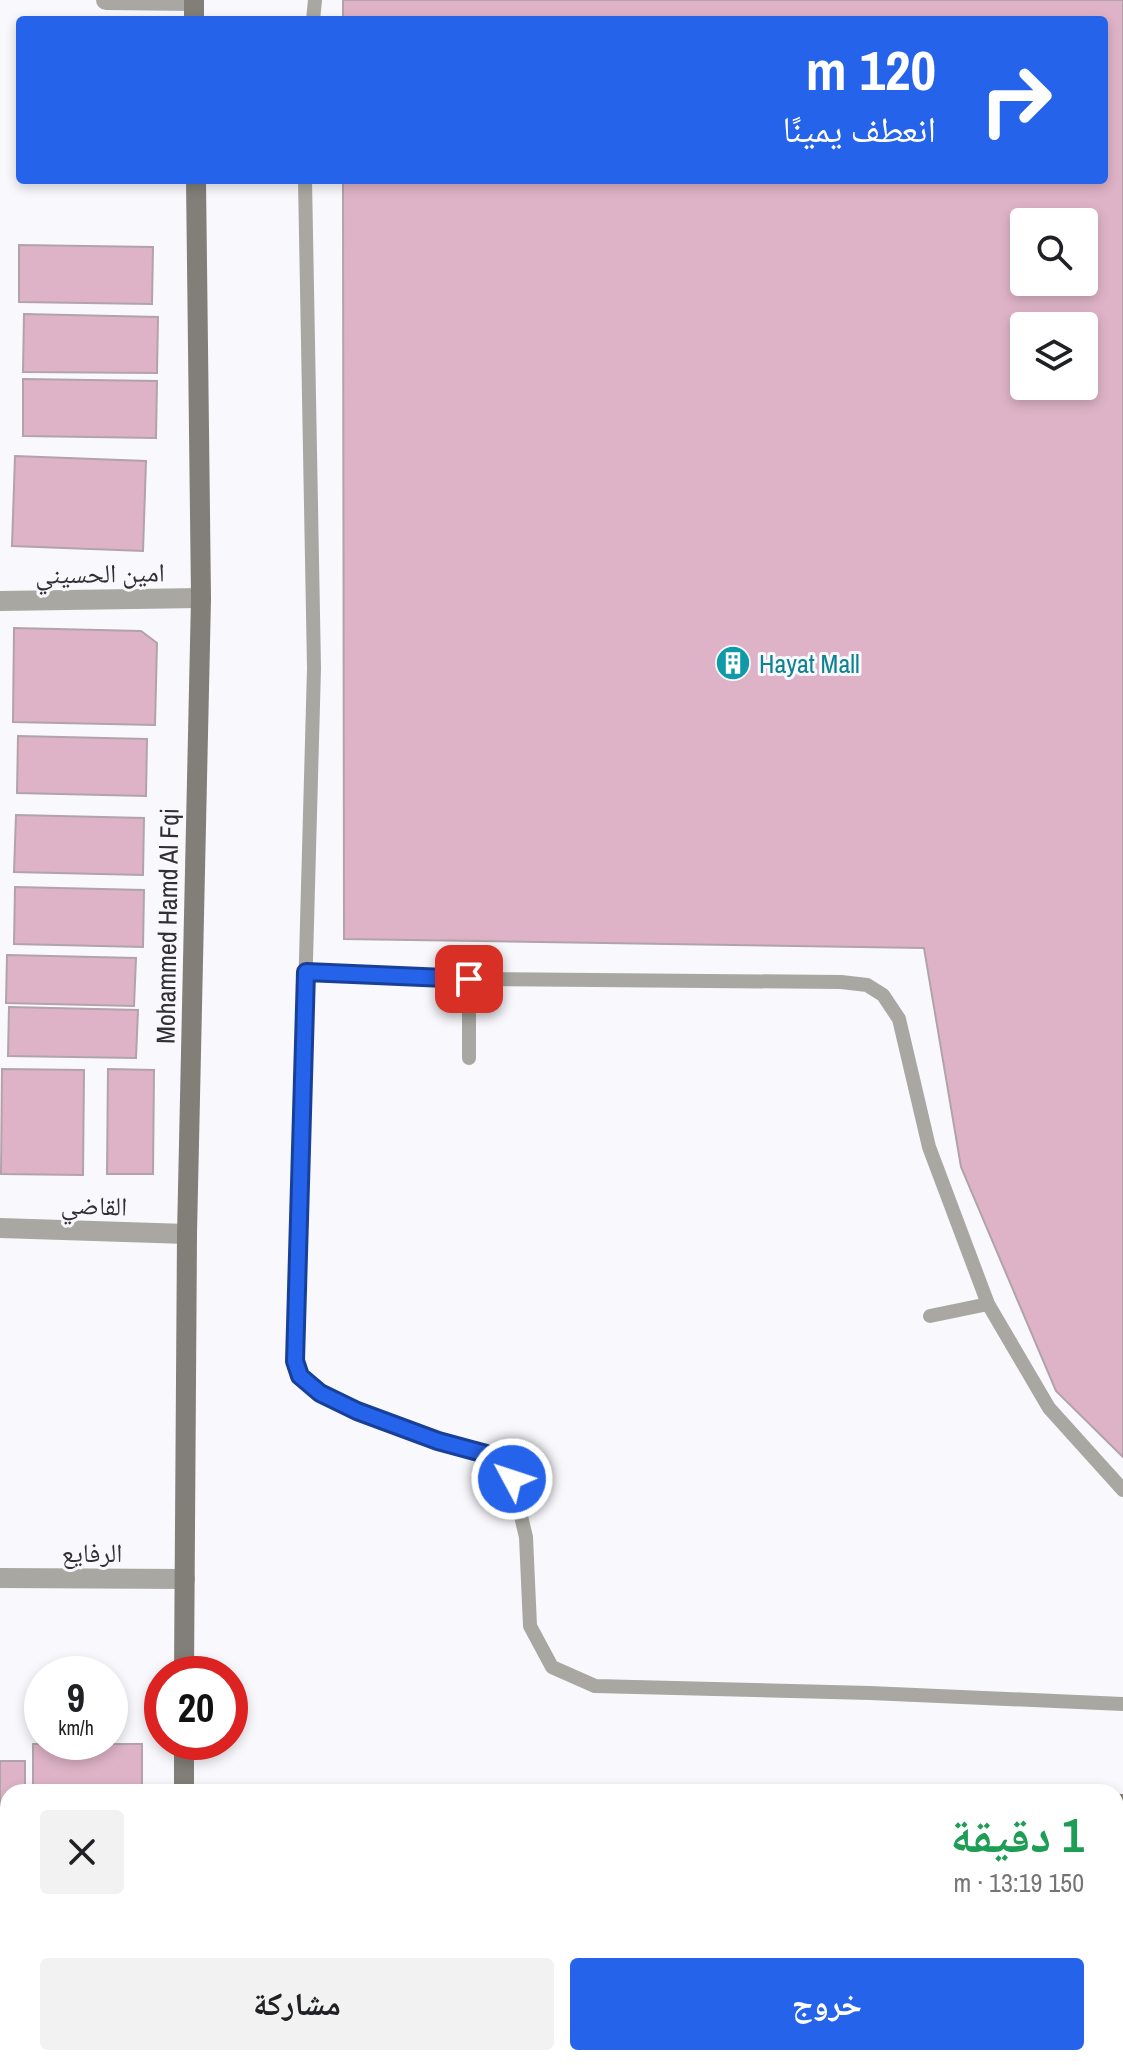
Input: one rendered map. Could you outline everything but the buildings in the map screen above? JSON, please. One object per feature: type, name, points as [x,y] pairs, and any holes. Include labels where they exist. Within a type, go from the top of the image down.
[{"type":"street","points":[[106,0],[194,7]]},
{"type":"street","name":"Mohammed Hamd Al Fqi","points":[[184,1656],[187,1234],[201,598],[196,184]]},
{"type":"street","name":"امين الحسيني","points":[[0,601],[201,598]]},
{"type":"street","name":"القاضي","points":[[0,1228],[187,1234]]},
{"type":"street","name":"الرفايع","points":[[0,1578],[185,1579]]},
{"type":"street","points":[[184,1760],[184,1784]]},
{"type":"lane","points":[[305,184],[314,668],[295,1361],[300,1376],[320,1393],[357,1411],[438,1441],[486,1454],[512,1479],[526,1537],[530,1626],[552,1667],[595,1686],[1123,1704]]},
{"type":"lane","points":[[306,972],[469,979],[841,982],[867,985],[883,995],[899,1019],[929,1147],[988,1304],[1049,1408],[1123,1490]]},
{"type":"lane","points":[[469,979],[469,1058]]},
{"type":"lane","points":[[930,1316],[988,1304]]},
{"type":"place","name":"Hayat Mall","points":[[733,663]]},
{"type":"route","points":[[469,979],[306,972],[295,1361],[306,1384],[320,1393],[357,1411],[438,1441],[486,1454],[512,1479]]}]
